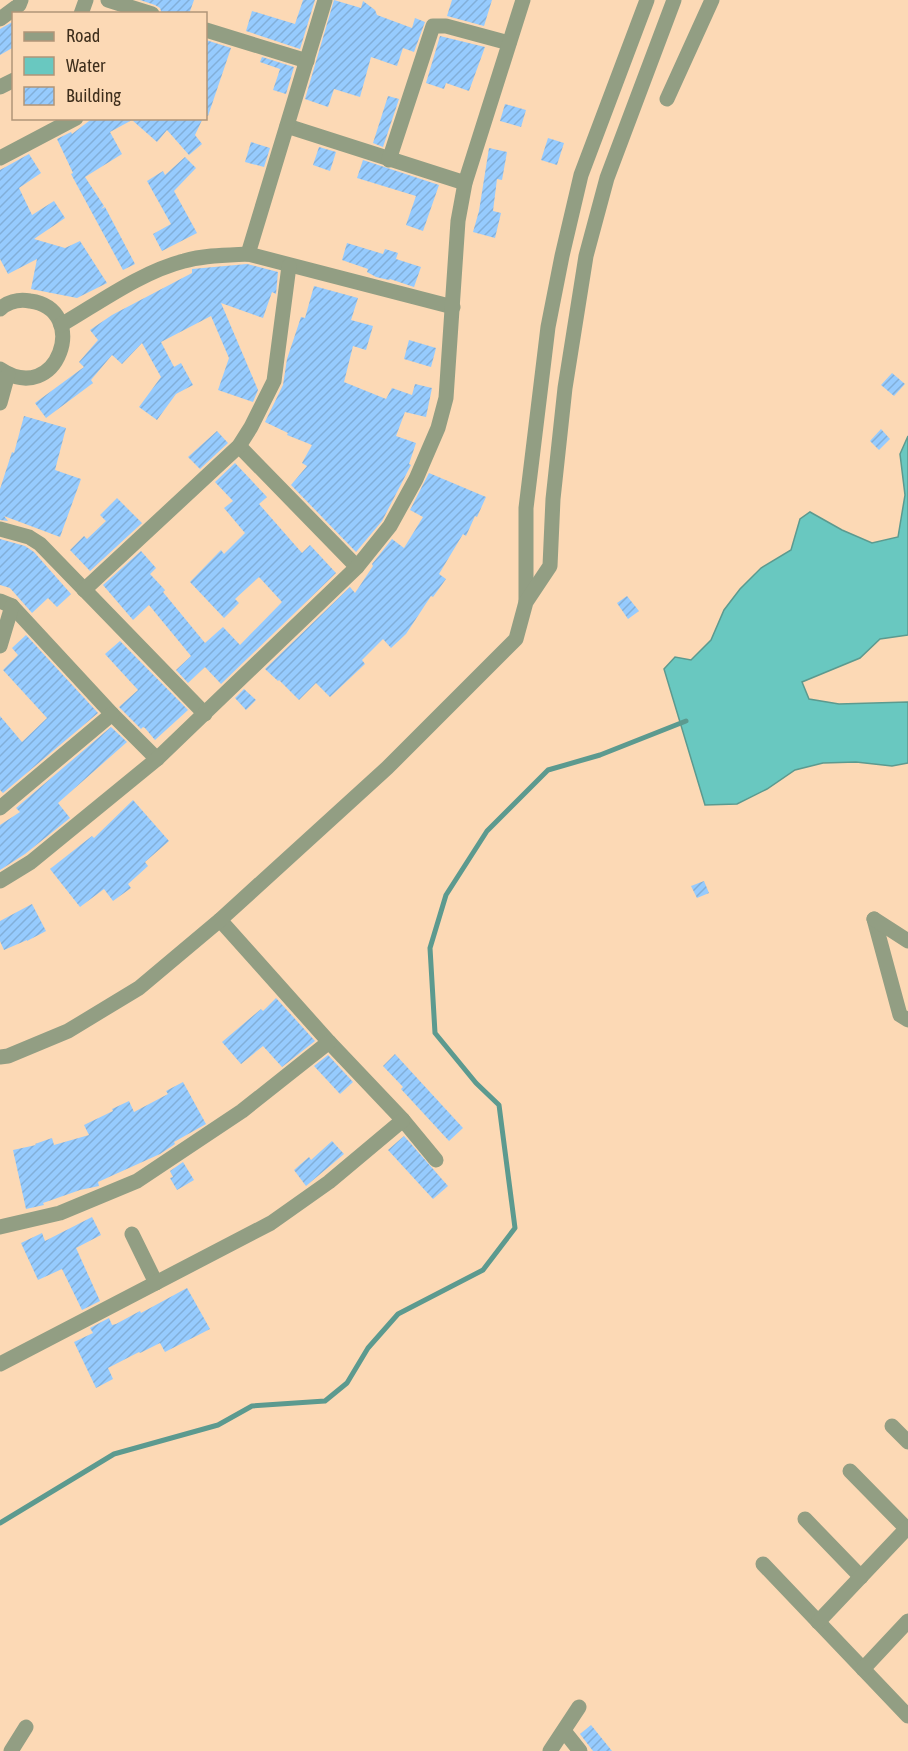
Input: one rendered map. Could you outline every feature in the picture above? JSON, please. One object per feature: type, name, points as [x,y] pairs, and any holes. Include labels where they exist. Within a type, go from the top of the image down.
[{"type":"street","points":[[0,19],[19,5],[21,0]]},
{"type":"street","points":[[108,0],[148,12]]},
{"type":"street","points":[[248,254],[325,0]]},
{"type":"street","points":[[0,881],[31,862],[157,759],[357,567],[390,526],[416,479],[438,428],[446,398],[458,221],[465,183],[524,0]]},
{"type":"street","points":[[0,1057],[8,1056],[68,1030],[140,988],[220,920],[387,768],[516,639],[526,602],[526,508],[537,406],[554,297],[581,175],[647,0]]},
{"type":"street","points":[[526,602],[550,566],[553,500],[566,388],[586,256],[607,178],[674,0]]},
{"type":"street","points":[[667,99],[712,0]]},
{"type":"street","points":[[389,160],[433,26],[446,26],[509,43]]},
{"type":"street","points":[[207,30],[307,61]]},
{"type":"street","points":[[0,158],[72,120]]},
{"type":"street","points":[[287,126],[465,183]]},
{"type":"street","points":[[61,325],[155,270],[185,260],[219,255],[248,254],[453,307]]},
{"type":"street","points":[[84,590],[239,446],[274,381],[289,266]]},
{"type":"street","points":[[0,403],[4,372],[21,378],[34,377],[46,372],[56,363],[64,338],[61,325],[47,307],[25,300],[1,306]]},
{"type":"street","points":[[239,446],[357,567]]},
{"type":"street","points":[[0,529],[29,537],[40,544],[206,714]]},
{"type":"street","points":[[6,604],[157,759]]},
{"type":"street","points":[[0,646],[6,604]]},
{"type":"street","points":[[0,808],[112,714]]},
{"type":"street","points":[[908,941],[874,919],[900,1015],[908,1020]]},
{"type":"street","points":[[220,920],[329,1042],[403,1120],[436,1160]]},
{"type":"street","points":[[0,1227],[60,1213],[137,1181],[242,1111],[329,1042]]},
{"type":"street","points":[[0,1364],[271,1223],[329,1182],[403,1120]]},
{"type":"street","points":[[132,1234],[156,1283]]},
{"type":"street","points":[[892,1426],[908,1442]]},
{"type":"street","points":[[818,1622],[907,1528],[850,1471]]},
{"type":"street","points":[[805,1519],[861,1577]]},
{"type":"street","points":[[763,1564],[908,1715]]},
{"type":"street","points":[[863,1670],[908,1621]]},
{"type":"street","points":[[550,1751],[579,1707]]},
{"type":"street","points":[[11,1751],[26,1727]]},
{"type":"street","points":[[564,1731],[580,1751]]},
{"type":"water","points":[[908,436],[908,635],[880,639],[860,658],[802,682],[809,699],[839,704],[908,702],[908,763],[892,766],[856,762],[823,763],[795,770],[767,789],[737,804],[705,805],[664,669],[675,657],[691,660],[711,640],[724,610],[740,589],[761,568],[791,550],[800,519],[810,512],[872,543],[898,537],[905,495],[900,454]]},
{"type":"building","points":[[140,0],[194,0],[190,12],[161,12],[155,5]]},
{"type":"building","points":[[303,0],[315,0],[300,49],[246,31],[252,11],[295,24]]},
{"type":"building","points":[[334,0],[361,8],[363,1],[375,10],[377,15],[412,28],[415,18],[425,22],[414,52],[403,48],[397,66],[371,57],[360,97],[334,89],[328,107],[305,99]]},
{"type":"building","points":[[452,0],[492,0],[484,26],[447,16]]},
{"type":"building","points":[[12,22],[12,48],[0,55],[0,29]]},
{"type":"building","points":[[440,36],[485,47],[469,91],[446,83],[444,89],[426,83]]},
{"type":"building","points":[[207,40],[231,48],[207,116]]},
{"type":"building","points":[[262,57],[294,67],[286,94],[273,90],[280,69],[260,62]]},
{"type":"building","points":[[388,96],[399,99],[383,147],[373,143]]},
{"type":"building","points":[[505,104],[526,110],[521,127],[500,121]]},
{"type":"building","points":[[90,120],[132,120],[110,132],[122,154],[85,177],[104,206],[101,209],[105,207],[135,264],[123,270],[71,174],[73,173],[57,139],[71,132],[72,134]]},
{"type":"building","points":[[132,120],[202,120],[195,135],[202,144],[189,155],[167,130],[157,142]]},
{"type":"building","points":[[548,138],[564,143],[557,165],[541,160]]},
{"type":"building","points":[[251,142],[270,148],[264,167],[245,162]]},
{"type":"building","points":[[319,147],[336,152],[330,171],[313,165]]},
{"type":"building","points":[[489,148],[507,152],[502,180],[497,179],[493,211],[501,213],[495,238],[473,232],[479,211]]},
{"type":"building","points":[[29,154],[41,173],[19,188],[32,215],[54,201],[65,218],[34,239],[65,248],[80,241],[107,283],[77,298],[31,289],[37,259],[8,274],[0,259],[0,170]]},
{"type":"building","points":[[185,157],[196,168],[174,191],[197,233],[162,251],[153,234],[171,224],[147,181],[163,171],[165,175]]},
{"type":"building","points":[[363,160],[439,185],[423,231],[406,225],[416,196],[357,178]]},
{"type":"building","points":[[347,243],[383,254],[385,249],[398,253],[396,259],[421,267],[414,287],[376,277],[367,272],[368,269],[342,260]]},
{"type":"building","points":[[247,264],[278,272],[276,294],[272,292],[263,318],[221,303],[258,390],[253,402],[218,390],[229,358],[211,316],[161,342],[174,367],[181,363],[193,385],[176,394],[157,420],[139,407],[161,377],[142,343],[122,364],[112,355],[91,380],[93,383],[46,418],[35,403],[84,367],[79,362],[98,340],[90,330],[112,315],[192,273],[192,269]]},
{"type":"building","points":[[314,286],[358,298],[351,320],[373,326],[366,350],[353,346],[344,382],[386,399],[392,388],[412,395],[415,384],[432,388],[426,417],[405,412],[396,436],[416,443],[409,464],[411,465],[382,521],[356,552],[291,485],[307,466],[302,463],[312,445],[287,435],[288,433],[265,422],[283,385],[287,359],[301,317],[305,318]]},
{"type":"building","points":[[409,340],[436,348],[431,367],[404,359]]},
{"type":"building","points":[[892,373],[905,384],[894,396],[881,385]]},
{"type":"building","points":[[24,416],[66,428],[55,470],[81,479],[60,537],[4,516],[8,521],[0,520],[0,489],[12,452],[14,453]]},
{"type":"building","points":[[881,429],[890,439],[879,450],[870,441]]},
{"type":"building","points":[[217,431],[228,443],[200,469],[188,457]]},
{"type":"building","points":[[235,463],[267,497],[259,504],[302,553],[310,545],[336,573],[221,684],[205,667],[188,683],[176,670],[191,656],[149,605],[133,620],[103,585],[141,551],[156,568],[150,574],[205,643],[223,627],[240,645],[282,602],[259,577],[235,599],[239,603],[224,618],[190,582],[221,550],[224,554],[245,533],[224,508],[233,501],[215,482]]},
{"type":"building","points":[[429,473],[486,497],[466,536],[463,534],[439,574],[446,579],[433,597],[431,596],[406,634],[391,648],[383,639],[362,660],[365,664],[330,697],[316,683],[299,700],[265,669],[350,587],[355,593],[373,566],[372,564],[392,539],[404,548],[423,517],[410,510]]},
{"type":"building","points":[[117,498],[142,523],[90,571],[70,550],[84,536],[87,539],[106,521],[100,515]]},
{"type":"building","points":[[0,539],[25,546],[34,552],[71,594],[57,607],[48,598],[32,613],[10,588],[0,585]]},
{"type":"building","points":[[627,596],[639,611],[628,619],[617,603]]},
{"type":"building","points":[[26,635],[98,713],[3,793],[0,790],[0,716],[22,742],[47,718],[3,670],[18,655],[12,648]]},
{"type":"building","points":[[120,641],[188,710],[155,740],[145,728],[141,729],[119,707],[138,690],[105,654]]},
{"type":"building","points":[[244,689],[256,700],[246,710],[235,698]]},
{"type":"building","points":[[111,727],[127,742],[58,803],[70,818],[25,854],[0,870],[0,825],[20,812],[16,808]]},
{"type":"building","points":[[133,800],[169,841],[145,862],[148,866],[128,884],[131,888],[113,901],[104,889],[80,907],[50,869],[92,836],[94,838]]},
{"type":"building","points":[[704,881],[709,893],[697,898],[691,886]]},
{"type":"building","points":[[32,904],[46,931],[4,950],[0,941],[0,921]]},
{"type":"building","points":[[276,998],[315,1041],[282,1067],[263,1046],[241,1064],[222,1042],[261,1009],[263,1011]]},
{"type":"building","points":[[395,1054],[463,1128],[449,1141],[383,1066]]},
{"type":"building","points":[[328,1055],[353,1082],[340,1094],[314,1066]]},
{"type":"building","points":[[183,1082],[206,1124],[174,1142],[175,1144],[160,1154],[98,1182],[99,1186],[80,1190],[43,1203],[44,1205],[26,1209],[13,1150],[36,1145],[52,1138],[54,1145],[89,1135],[84,1125],[113,1111],[112,1109],[129,1101],[134,1112],[168,1094],[166,1091]]},
{"type":"building","points":[[404,1136],[448,1186],[433,1199],[388,1150]]},
{"type":"building","points":[[332,1141],[344,1154],[306,1186],[294,1170],[309,1157],[311,1160]]},
{"type":"building","points":[[183,1162],[194,1180],[177,1190],[170,1178],[173,1177],[170,1171]]},
{"type":"building","points":[[92,1217],[101,1235],[76,1248],[100,1301],[82,1310],[62,1269],[38,1280],[21,1243],[42,1233],[45,1241]]},
{"type":"building","points":[[187,1288],[210,1329],[165,1352],[160,1343],[108,1368],[113,1379],[96,1388],[74,1342],[93,1333],[90,1328],[109,1318],[112,1325],[116,1324]]},
{"type":"building","points":[[591,1725],[612,1751],[593,1751],[580,1734]]},
{"type":"waterway","points":[[0,1523],[114,1454],[218,1425],[252,1406],[325,1401],[347,1383],[368,1348],[398,1314],[483,1270],[515,1228],[499,1105],[476,1083],[435,1033],[430,948],[446,895],[487,831],[548,770],[600,755],[686,721]]}]
